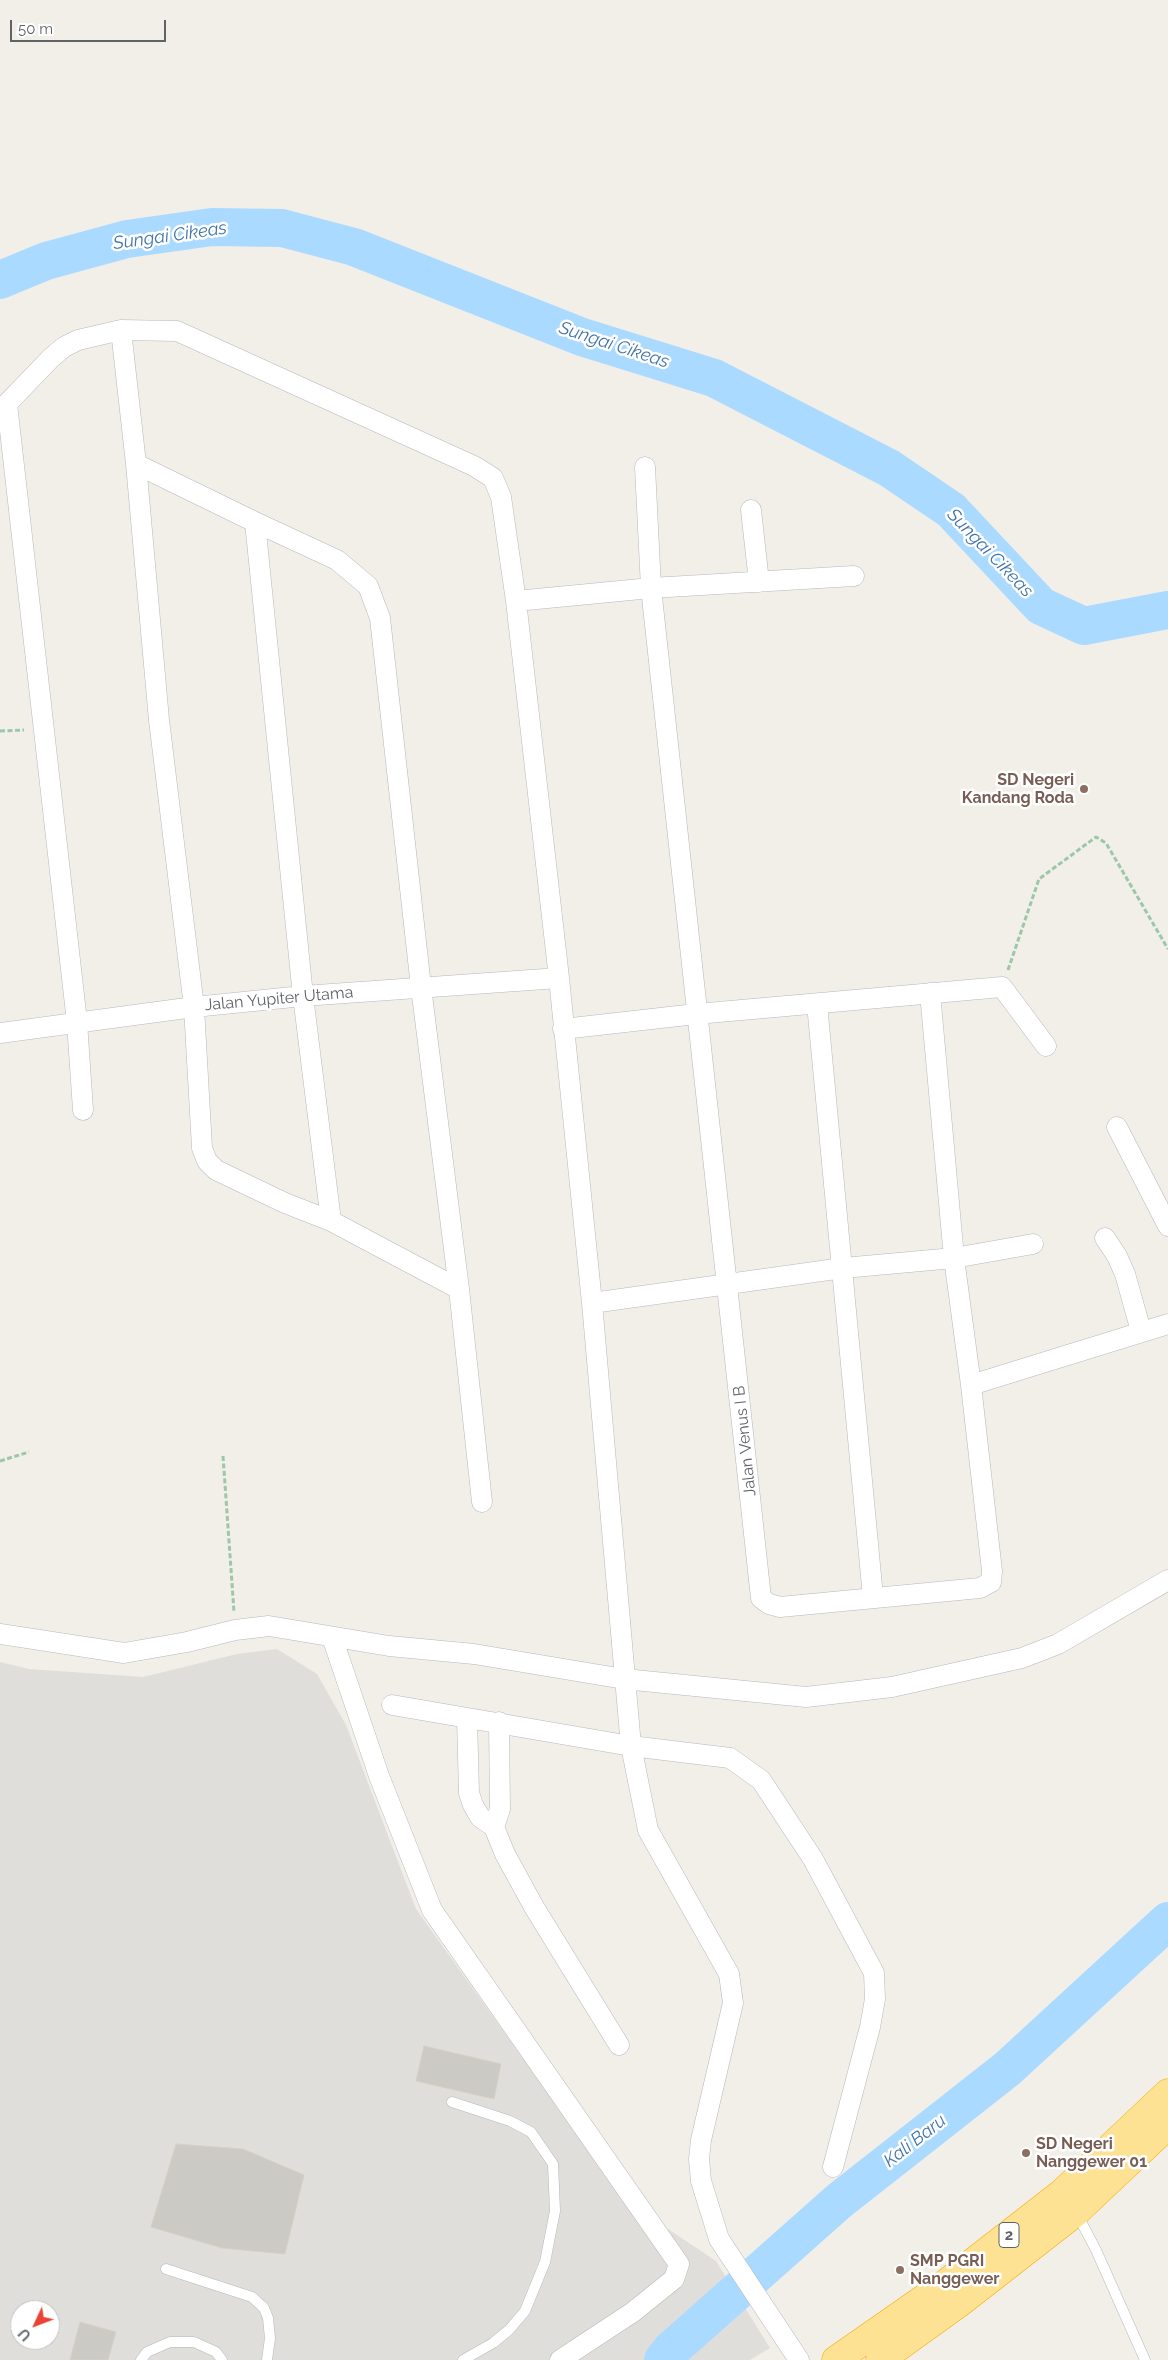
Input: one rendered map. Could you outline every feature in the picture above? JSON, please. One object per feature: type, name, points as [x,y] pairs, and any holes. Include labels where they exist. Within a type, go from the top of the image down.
[{"type":"highway","name":"2","points":[[836,2360],[945,2284],[1069,2203],[1168,2093]]},
{"type":"highway","name":"2","points":[[880,2360],[958,2304],[1069,2203],[1168,2125]]},
{"type":"street","points":[[121,330],[136,464],[159,720],[194,1007],[202,1148],[207,1161],[216,1170],[285,1203],[331,1221],[459,1289]]},
{"type":"street","points":[[83,1110],[77,1022],[4,408],[64,347],[78,340],[121,330],[177,331],[474,466],[493,478],[501,497],[516,601],[559,978],[592,1303],[631,1746],[648,1830],[729,1974],[733,2004],[701,2140],[699,2159],[701,2182],[719,2239],[797,2356]]},
{"type":"street","points":[[136,464],[337,560],[368,586],[380,618],[421,987],[459,1289],[482,1502]]},
{"type":"street","name":"Jalan Venus I B","points":[[645,467],[650,588],[696,1014],[728,1283],[761,1598],[768,1604],[780,1607],[873,1597]]},
{"type":"street","points":[[751,510],[759,582]]},
{"type":"street","points":[[255,522],[303,996],[331,1221]]},
{"type":"street","points":[[516,601],[650,588],[854,576]]},
{"type":"street","name":"Jalan Yupiter Utama","points":[[0,1033],[194,1007],[303,996],[559,978]]},
{"type":"street","points":[[563,1029],[696,1014],[1002,987],[1046,1046]]},
{"type":"street","points":[[817,1004],[873,1597],[980,1588],[991,1582],[992,1571],[971,1385],[954,1258],[930,993]]},
{"type":"street","points":[[1117,1127],[1168,1226]]},
{"type":"street","points":[[1106,1238],[1125,1274],[1141,1331]]},
{"type":"street","points":[[592,1303],[843,1268],[954,1258],[1033,1244]]},
{"type":"street","points":[[971,1385],[1168,1324]]},
{"type":"street","points":[[0,1634],[124,1653],[187,1642],[235,1630],[270,1626],[332,1637],[474,1654],[624,1679],[806,1696],[892,1687],[1022,1658],[1058,1644],[1168,1580]]},
{"type":"street","points":[[332,1637],[379,1776],[432,1910],[679,2264],[674,2279],[654,2296],[560,2360]]},
{"type":"street","points":[[392,1705],[631,1746],[730,1758],[762,1780],[813,1859],[874,1973],[875,1999],[870,2027],[832,2167]]},
{"type":"street","points":[[467,1718],[469,1793],[480,1817],[494,1827],[505,1854],[534,1907],[619,2045]]},
{"type":"street","points":[[494,1827],[500,1809],[499,1722]]},
{"type":"lane","points":[[452,2102],[510,2120],[531,2132],[553,2164],[555,2211],[545,2262],[525,2311],[509,2330],[493,2343],[463,2360]]},
{"type":"lane","points":[[1069,2203],[1096,2250],[1145,2360]]},
{"type":"lane","points":[[166,2270],[252,2297],[264,2308],[268,2318],[270,2338],[267,2360]]},
{"type":"lane","points":[[140,2360],[148,2352],[170,2342],[194,2342],[216,2352],[222,2360]]},
{"type":"path","points":[[1002,987],[1039,879],[1096,837],[1106,843],[1168,949]]},
{"type":"path","points":[[0,1461],[29,1452]]},
{"type":"path","points":[[223,1456],[235,1630]]},
{"type":"shaded area","points":[[277,1649],[317,1674],[346,1725],[416,1909],[605,2173],[659,2223],[716,2261],[770,2348],[750,2360],[0,2360],[0,1662],[29,1669],[143,1677],[237,1654]]},
{"type":"building","points":[[424,2046],[501,2064],[494,2099],[416,2081]]},
{"type":"building","points":[[176,2144],[243,2149],[304,2175],[285,2254],[222,2248],[151,2227]]},
{"type":"building","points":[[80,2322],[116,2332],[108,2360],[70,2360]]},
{"type":"waterway","name":"Sungai Cikeas","points":[[0,280],[46,261],[127,239],[212,227],[282,228],[354,247],[582,337],[714,378],[889,468],[951,510],[1041,606],[1084,626],[1168,610]]},
{"type":"waterway","name":"Kali Baru","points":[[663,2360],[671,2350],[839,2201],[1007,2069],[1168,1921]]},
{"type":"place","name":"SD Negeri Kandang Roda","points":[[1084,789]]},
{"type":"place","name":"SD Negeri Nanggewer 01","points":[[1026,2153]]},
{"type":"place","name":"SMP PGRI Nanggewer","points":[[900,2270]]}]
